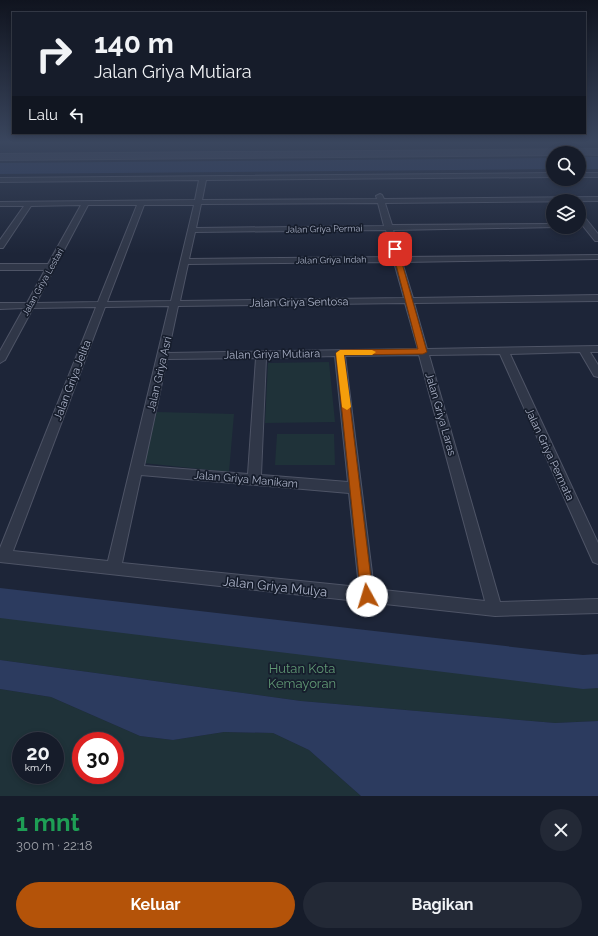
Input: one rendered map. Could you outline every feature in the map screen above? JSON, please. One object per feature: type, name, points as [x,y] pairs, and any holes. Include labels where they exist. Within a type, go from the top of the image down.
[{"type":"street","points":[[0,180],[173,179]]},
{"type":"street","name":"Jalan Griya Asri","points":[[114,568],[203,179]]},
{"type":"street","points":[[0,204],[141,203],[381,198],[546,200]]},
{"type":"street","name":"Jalan Griya Laras","points":[[381,198],[495,609]]},
{"type":"street","points":[[586,199],[598,198]]},
{"type":"street","name":"Jalan Griya Lestari","points":[[0,360],[86,203]]},
{"type":"street","name":"Jalan Griya Jelita","points":[[2,556],[141,203]]},
{"type":"street","points":[[0,246],[28,204]]},
{"type":"street","name":"Jalan Griya Permai","points":[[192,230],[546,226]]},
{"type":"street","points":[[586,229],[598,239]]},
{"type":"street","name":"Jalan Griya Indah","points":[[184,262],[598,257]]},
{"type":"street","points":[[0,268],[51,267]]},
{"type":"street","name":"Jalan Griya Sentosa","points":[[0,306],[598,298]]},
{"type":"street","points":[[583,349],[598,374]]},
{"type":"street","name":"Jalan Griya Mutiara","points":[[163,356],[598,349]]},
{"type":"street","name":"Jalan Griya Permata","points":[[503,350],[598,558]]},
{"type":"street","points":[[340,353],[367,596]]},
{"type":"street","points":[[254,480],[261,354]]},
{"type":"street","name":"Jalan Griya Manikam","points":[[137,470],[356,488]]},
{"type":"street","name":"Jalan Griya Mulya","points":[[2,556],[495,609],[598,606]]},
{"type":"green space","points":[[329,362],[335,422],[265,423],[268,363]]},
{"type":"green space","points":[[157,412],[234,414],[229,472],[143,463]]},
{"type":"green space","points":[[277,434],[334,434],[335,465],[275,465]]},
{"type":"green space","name":"Hutan Kota Kemayoran","points":[[0,615],[573,681],[598,680],[598,721],[555,723],[301,701],[0,660]]},
{"type":"green space","points":[[0,689],[51,697],[140,736],[173,740],[224,732],[273,733],[309,750],[361,796],[0,796]]},
{"type":"water","points":[[0,660],[301,701],[555,723],[598,721],[598,796],[361,796],[309,750],[273,733],[224,732],[173,740],[140,736],[51,697],[0,689]]},
{"type":"waterway","points":[[0,603],[583,672],[598,671]]},
{"type":"slow traffic","points":[[347,407],[340,353],[372,352]]},
{"type":"route","points":[[367,596],[340,353],[423,352],[395,249]]}]
